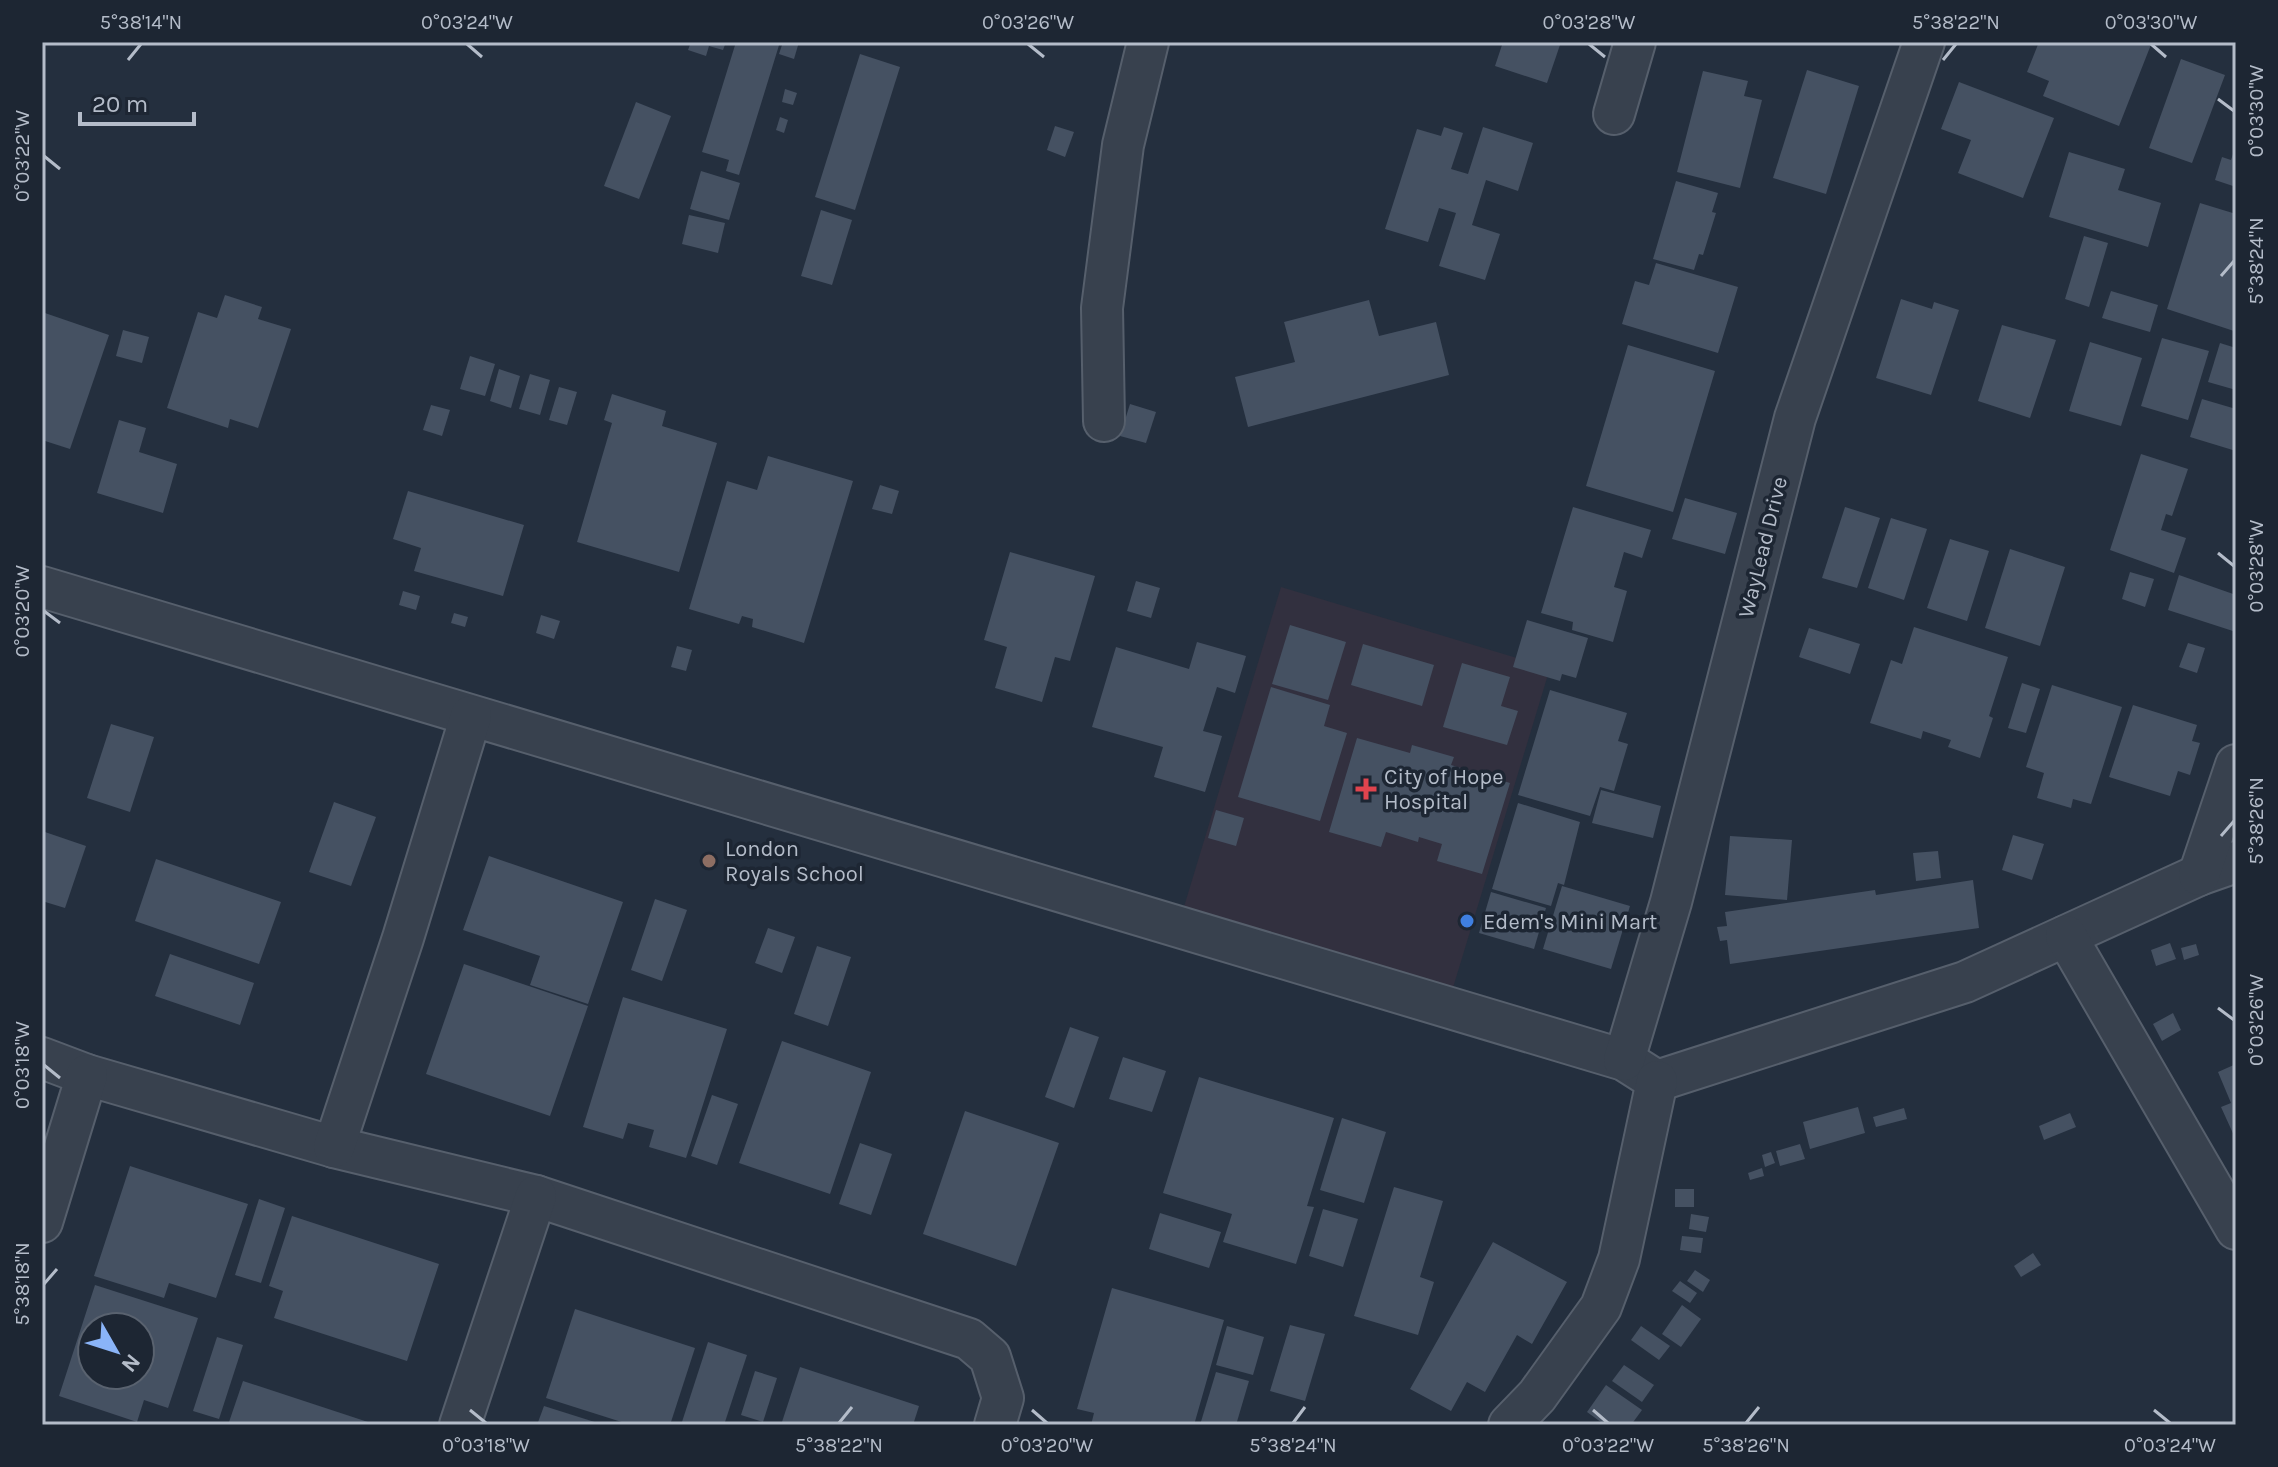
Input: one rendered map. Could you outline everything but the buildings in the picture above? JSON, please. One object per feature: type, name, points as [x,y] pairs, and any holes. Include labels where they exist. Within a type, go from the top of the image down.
[{"type":"street","points":[[1104,421],[1102,308],[1123,145],[1148,42]]},
{"type":"street","points":[[1614,114],[1635,42]]},
{"type":"street","name":"WayLead Drive","points":[[1624,1060],[1671,902],[1795,418],[1924,42]]},
{"type":"street","points":[[42,587],[1624,1060],[1657,1081]]},
{"type":"street","points":[[334,1147],[403,938],[471,716]]},
{"type":"street","points":[[2199,875],[2236,765]]},
{"type":"street","points":[[1657,1081],[1965,982],[2199,875],[2236,862]]},
{"type":"street","points":[[2066,936],[2236,1229]]},
{"type":"street","points":[[42,1058],[87,1075],[334,1147],[536,1196],[969,1339],[990,1357],[1003,1398],[995,1425]]},
{"type":"street","points":[[42,1222],[87,1075]]},
{"type":"street","points":[[1509,1425],[1537,1396],[1601,1307],[1619,1259],[1657,1081]]},
{"type":"street","points":[[460,1425],[536,1196]]},
{"type":"shaded area","name":"City of Hope Hospital","points":[[1281,587],[1550,668],[1452,991],[1183,910]]},
{"type":"place","name":"City of Hope Hospital","points":[[1366,789]]},
{"type":"place","name":"London Royals School","points":[[709,861]]},
{"type":"place","name":"Edem's Mini Mart","points":[[1467,921]]}]
